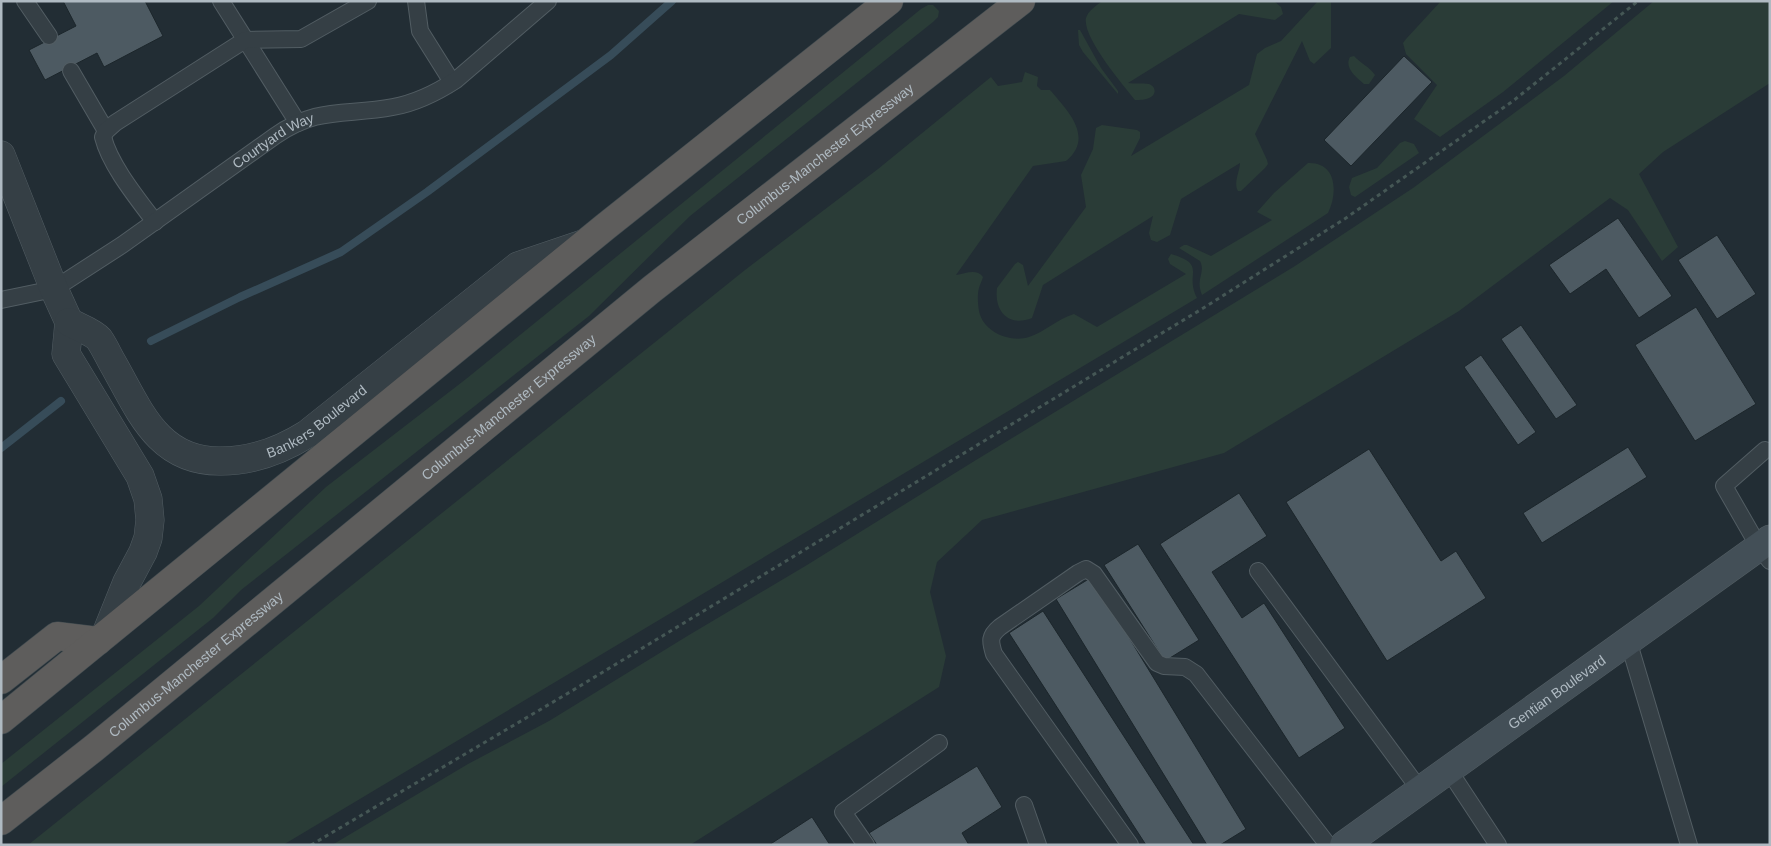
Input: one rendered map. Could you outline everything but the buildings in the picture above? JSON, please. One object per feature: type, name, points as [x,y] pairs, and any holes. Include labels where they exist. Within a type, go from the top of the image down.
[{"type":"highway","points":[[1,720],[584,244],[889,1]]},
{"type":"highway","name":"Columbus-Manchester Expressway","points":[[1,821],[94,748],[652,289],[1016,3]]},
{"type":"highway","points":[[1,680],[57,636],[102,637]]},
{"type":"main road","name":"Gentian Boulevard","points":[[1344,845],[1628,640],[1766,549]]},
{"type":"street","points":[[1,155],[69,322],[66,354],[140,476],[148,499],[150,520],[144,552],[127,582],[102,637]]},
{"type":"street","name":"Bankers Boulevard","points":[[69,322],[98,338],[146,420],[164,442],[175,451],[193,458],[212,461],[238,461],[271,453],[307,434],[518,266],[584,244]]},
{"type":"lane","points":[[25,1],[49,36]]},
{"type":"lane","points":[[221,1],[298,123]]},
{"type":"lane","points":[[155,222],[128,184],[105,146],[103,137],[106,131],[114,123],[245,40],[301,39],[368,1]]},
{"type":"lane","points":[[416,1],[420,31],[452,82]]},
{"type":"lane","name":"Courtyard Way","points":[[1,300],[54,289],[122,245],[275,136],[298,123],[323,114],[392,107],[425,97],[452,82],[548,1]]},
{"type":"lane","points":[[71,71],[106,131]]},
{"type":"lane","points":[[1765,450],[1724,486],[1766,549]]},
{"type":"lane","points":[[1130,845],[994,654],[991,642],[993,632],[1086,569],[1094,574],[1158,663],[1164,666],[1184,667],[1196,674],[1328,845]]},
{"type":"lane","points":[[1258,571],[1420,790]]},
{"type":"lane","points":[[1628,640],[1689,845]]},
{"type":"lane","points":[[866,845],[842,812],[939,743]]},
{"type":"lane","points":[[1448,769],[1498,845]]},
{"type":"lane","points":[[1024,805],[1038,845]]},
{"type":"path","points":[[311,845],[570,692],[1205,307],[1338,224],[1513,101],[1638,1]]},
{"type":"green space","points":[[1102,1],[1274,1],[1281,7],[1283,14],[1275,20],[1239,14],[1128,83],[1149,84],[1154,88],[1155,92],[1151,97],[1135,100],[1104,60],[1090,37],[1086,26],[1087,15]]},
{"type":"green space","points":[[1318,1],[1331,1],[1331,48],[1314,64],[1310,61],[1302,41],[1255,134],[1267,160],[1268,164],[1265,168],[1241,191],[1238,191],[1236,181],[1240,163],[1181,199],[1170,235],[1157,242],[1151,240],[1149,233],[1153,216],[1043,285],[1032,318],[1016,320],[1010,319],[1005,315],[998,304],[997,288],[1015,264],[1018,262],[1023,265],[1028,286],[1086,207],[1081,175],[1093,149],[1096,128],[1102,125],[1140,132],[1140,138],[1131,156],[1249,85],[1257,54],[1281,41]]},
{"type":"green space","points":[[1441,1],[1614,1],[1503,92],[1440,137],[1414,119],[1437,85],[1406,54],[1403,43]]},
{"type":"green space","points":[[1654,1],[1770,1],[1770,83],[1663,152],[1639,174],[1678,247],[1662,261],[1628,210],[1610,198],[1459,311],[1224,453],[982,520],[937,562],[930,592],[946,656],[939,687],[690,845],[332,845],[468,764],[549,721],[1295,266],[1413,188],[1564,76]]},
{"type":"green space","points":[[928,5],[933,5],[939,11],[938,17],[933,22],[690,216],[589,316],[241,590],[213,618],[1,787],[1,764],[199,606],[326,487],[466,379]]},
{"type":"green space","points":[[1078,30],[1080,30],[1101,68],[1118,91],[1118,94],[1083,52],[1079,45]]},
{"type":"green space","points":[[1354,56],[1375,75],[1369,84],[1364,84],[1350,69],[1350,57]]},
{"type":"green space","points":[[1025,72],[1038,77],[1037,86],[1041,90],[1050,90],[1064,106],[1075,124],[1078,133],[1078,143],[1074,152],[1066,161],[1033,166],[956,275],[974,272],[983,277],[978,291],[978,303],[979,311],[986,325],[998,334],[1006,337],[1022,338],[1035,335],[1074,314],[1097,327],[1186,274],[1170,264],[1168,259],[1171,254],[1189,262],[1192,266],[1194,289],[1197,298],[283,845],[28,845],[745,270],[878,169],[991,77],[998,86],[1022,82]]},
{"type":"green space","points":[[1405,141],[1414,144],[1419,153],[1355,197],[1351,195],[1349,187],[1352,178],[1377,168],[1400,143]]},
{"type":"green space","points":[[1308,163],[1318,164],[1325,168],[1333,180],[1333,197],[1328,213],[1202,295],[1200,284],[1202,265],[1200,261],[1179,248],[1187,245],[1211,256],[1272,220],[1257,212],[1274,193]]},
{"type":"waterway","points":[[151,341],[240,297],[341,252],[427,192],[611,55],[672,1]]},
{"type":"waterway","points":[[1,448],[61,401]]}]
